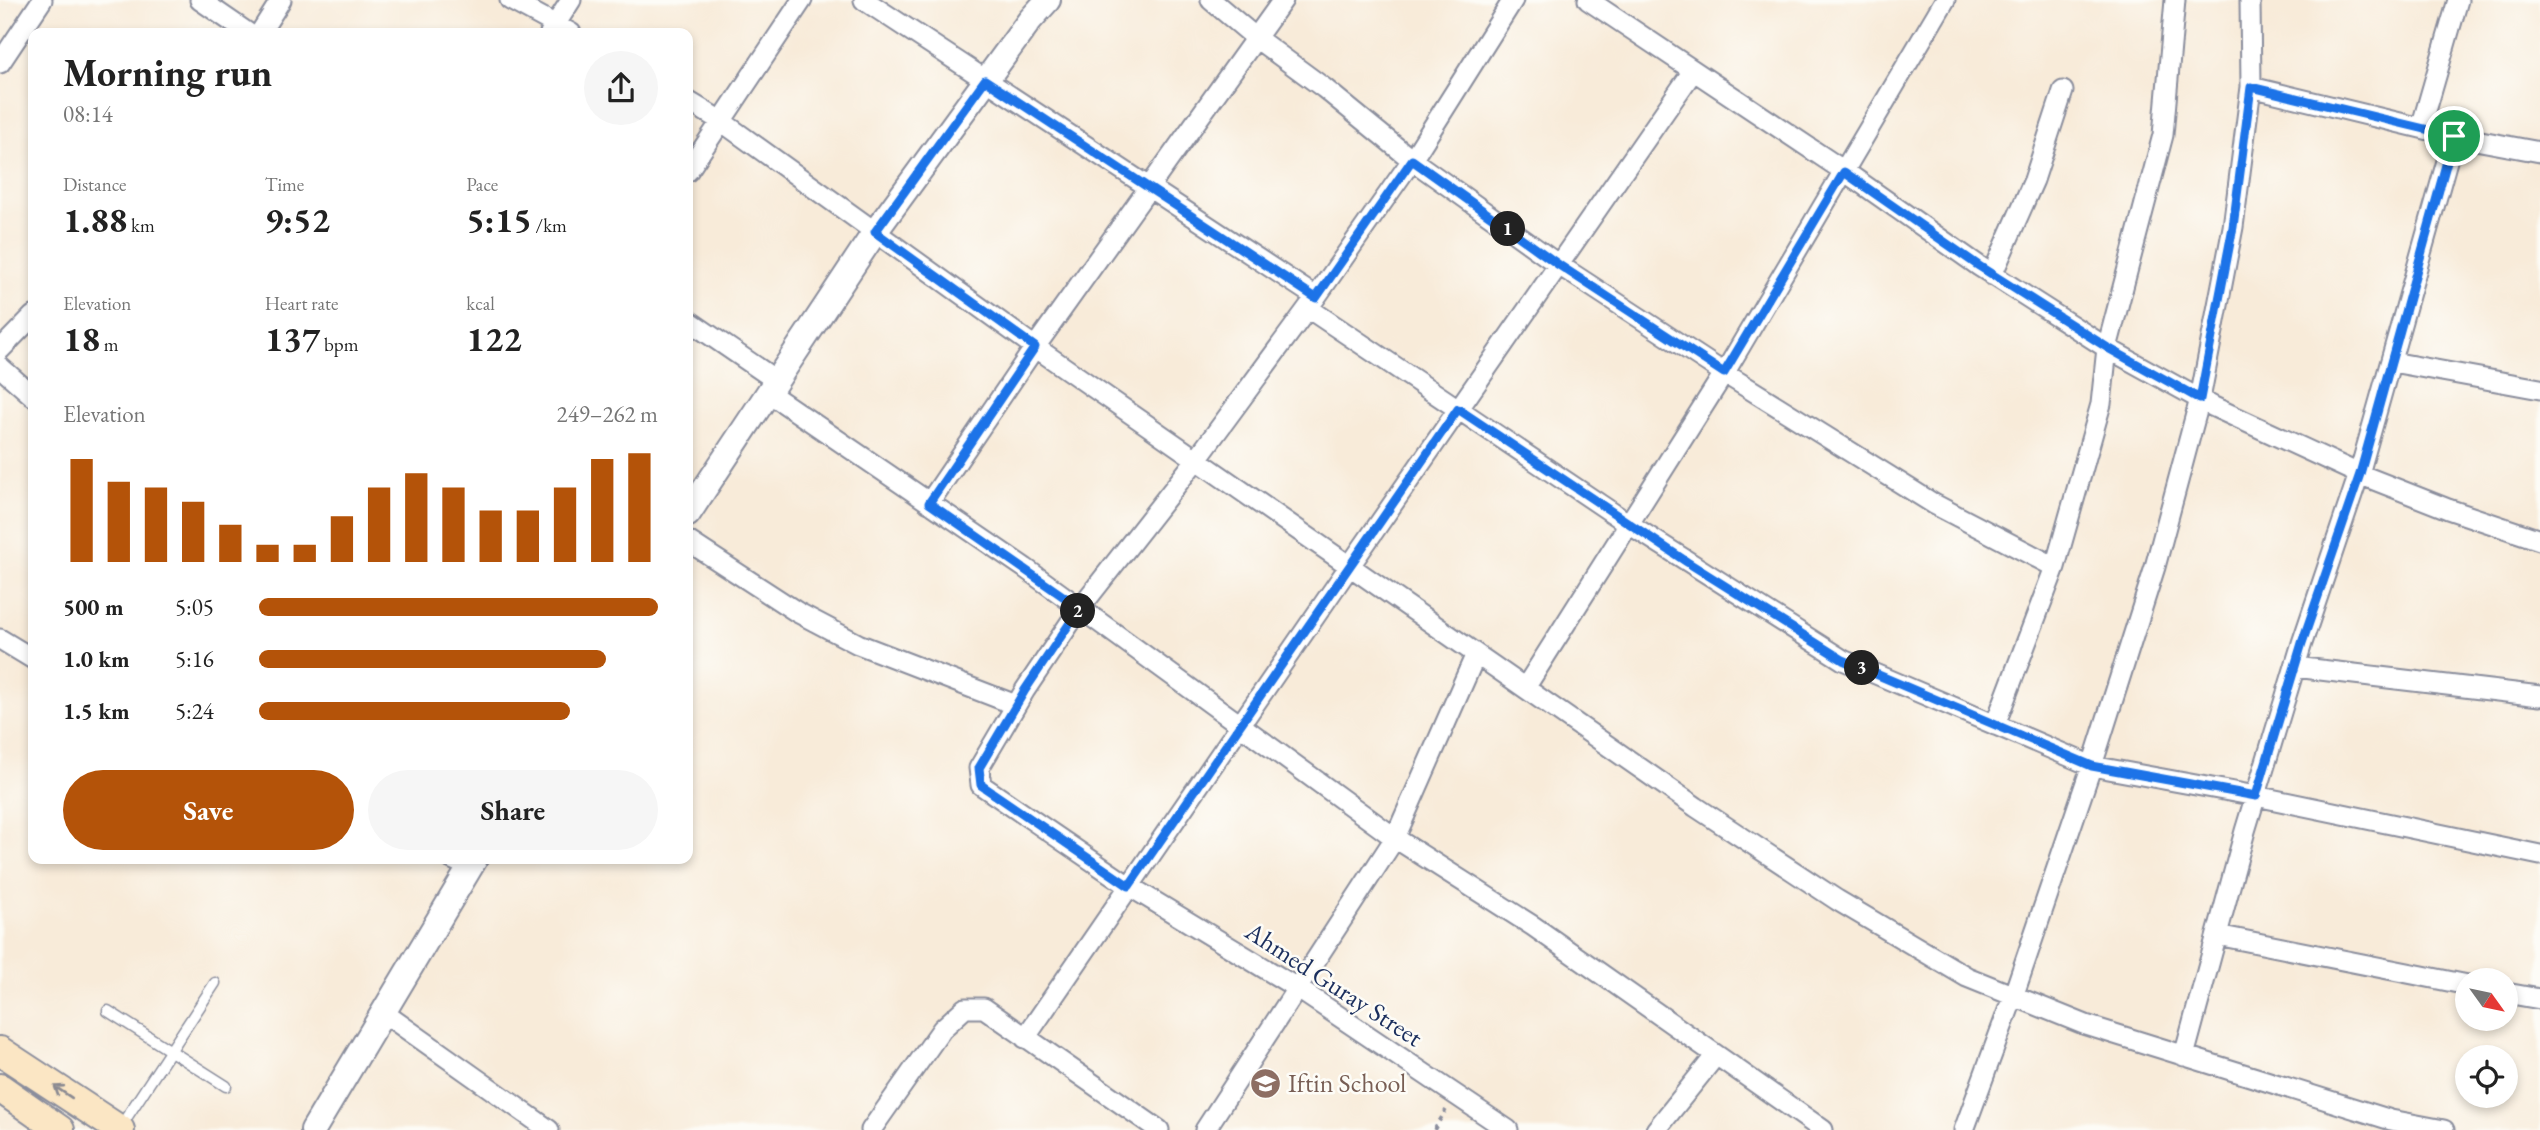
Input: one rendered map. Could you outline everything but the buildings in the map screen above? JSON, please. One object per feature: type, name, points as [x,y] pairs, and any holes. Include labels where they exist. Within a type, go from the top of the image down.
[{"type":"main road","points":[[0,1051],[119,1129]]},
{"type":"main road","points":[[0,1088],[60,1130]]},
{"type":"street","points":[[0,63],[42,0]]},
{"type":"street","points":[[200,0],[241,28]]},
{"type":"street","points":[[263,28],[281,0]]},
{"type":"street","points":[[510,0],[556,28]]},
{"type":"street","points":[[560,28],[571,0]]},
{"type":"street","points":[[693,164],[802,0]]},
{"type":"street","points":[[864,0],[1150,187],[1458,409],[1629,524],[1843,660],[2092,766],[2256,796],[2540,855]]},
{"type":"street","points":[[693,507],[875,232],[985,80],[1048,0]]},
{"type":"street","points":[[1211,0],[1412,160],[1559,265],[1724,373],[1934,504],[2055,567]]},
{"type":"street","points":[[929,503],[1035,347],[1283,0]]},
{"type":"street","name":"Ahmed Guray Street","points":[[1508,1130],[1297,988],[1129,886],[981,785],[979,768],[1016,705],[1080,608],[1196,460],[1312,303],[1412,160],[1513,0]]},
{"type":"street","points":[[1588,0],[1992,275],[2108,348],[2200,399],[2360,474],[2448,509],[2540,540]]},
{"type":"street","points":[[1525,688],[1724,373],[1945,0]]},
{"type":"street","points":[[1995,725],[2055,567],[2101,404],[2108,348],[2163,135],[2175,0]]},
{"type":"street","points":[[1964,1130],[2013,997],[2092,766],[2155,567],[2200,399],[2233,227],[2251,87],[2250,0]]},
{"type":"street","points":[[2421,128],[2458,0]]},
{"type":"street","points":[[1026,1038],[1693,71]]},
{"type":"street","points":[[2251,87],[2454,136],[2540,152]]},
{"type":"street","points":[[1992,275],[2034,180],[2063,91]]},
{"type":"street","points":[[693,105],[722,121],[1035,347],[1696,807],[1837,900],[1967,978],[2087,1025],[2184,1056],[2391,1120],[2444,1130]]},
{"type":"street","points":[[2184,1056],[2256,796],[2295,667],[2360,474],[2454,136]]},
{"type":"street","points":[[0,350],[28,321]]},
{"type":"street","points":[[693,324],[929,503],[1080,608],[1395,838],[1533,926],[1823,1130]]},
{"type":"street","points":[[2392,362],[2540,389]]},
{"type":"street","points":[[0,367],[28,392]]},
{"type":"street","points":[[693,544],[797,612],[858,644],[1016,705]]},
{"type":"street","points":[[0,639],[28,656]]},
{"type":"street","points":[[1205,1130],[1395,838],[1476,654]]},
{"type":"street","points":[[2295,667],[2540,696]]},
{"type":"street","points":[[313,1130],[384,1013],[465,864]]},
{"type":"street","points":[[2217,934],[2455,982]]},
{"type":"street","points":[[2518,995],[2540,999]]},
{"type":"street","points":[[871,1130],[942,1029],[965,1008],[984,1008],[1159,1130]]},
{"type":"street","points":[[384,1013],[549,1130]]},
{"type":"street","points":[[1656,1130],[1716,1055]]},
{"type":"lane","points":[[119,1129],[215,983]]},
{"type":"lane","points":[[107,1011],[226,1086]]},
{"type":"place","name":"Iftin School","points":[[1265,1083]]},
{"type":"route","points":[[985,80],[1316,298],[1412,160],[1559,265],[1724,373],[1844,172],[1979,266],[2108,348],[2200,399],[2233,227],[2251,87],[2454,136],[2360,474],[2302,643],[2256,796],[2092,766],[1843,660],[1687,562],[1458,409],[1129,886],[981,785],[979,768],[1025,690],[1080,608],[929,503],[1035,347],[875,232],[985,80]]}]
